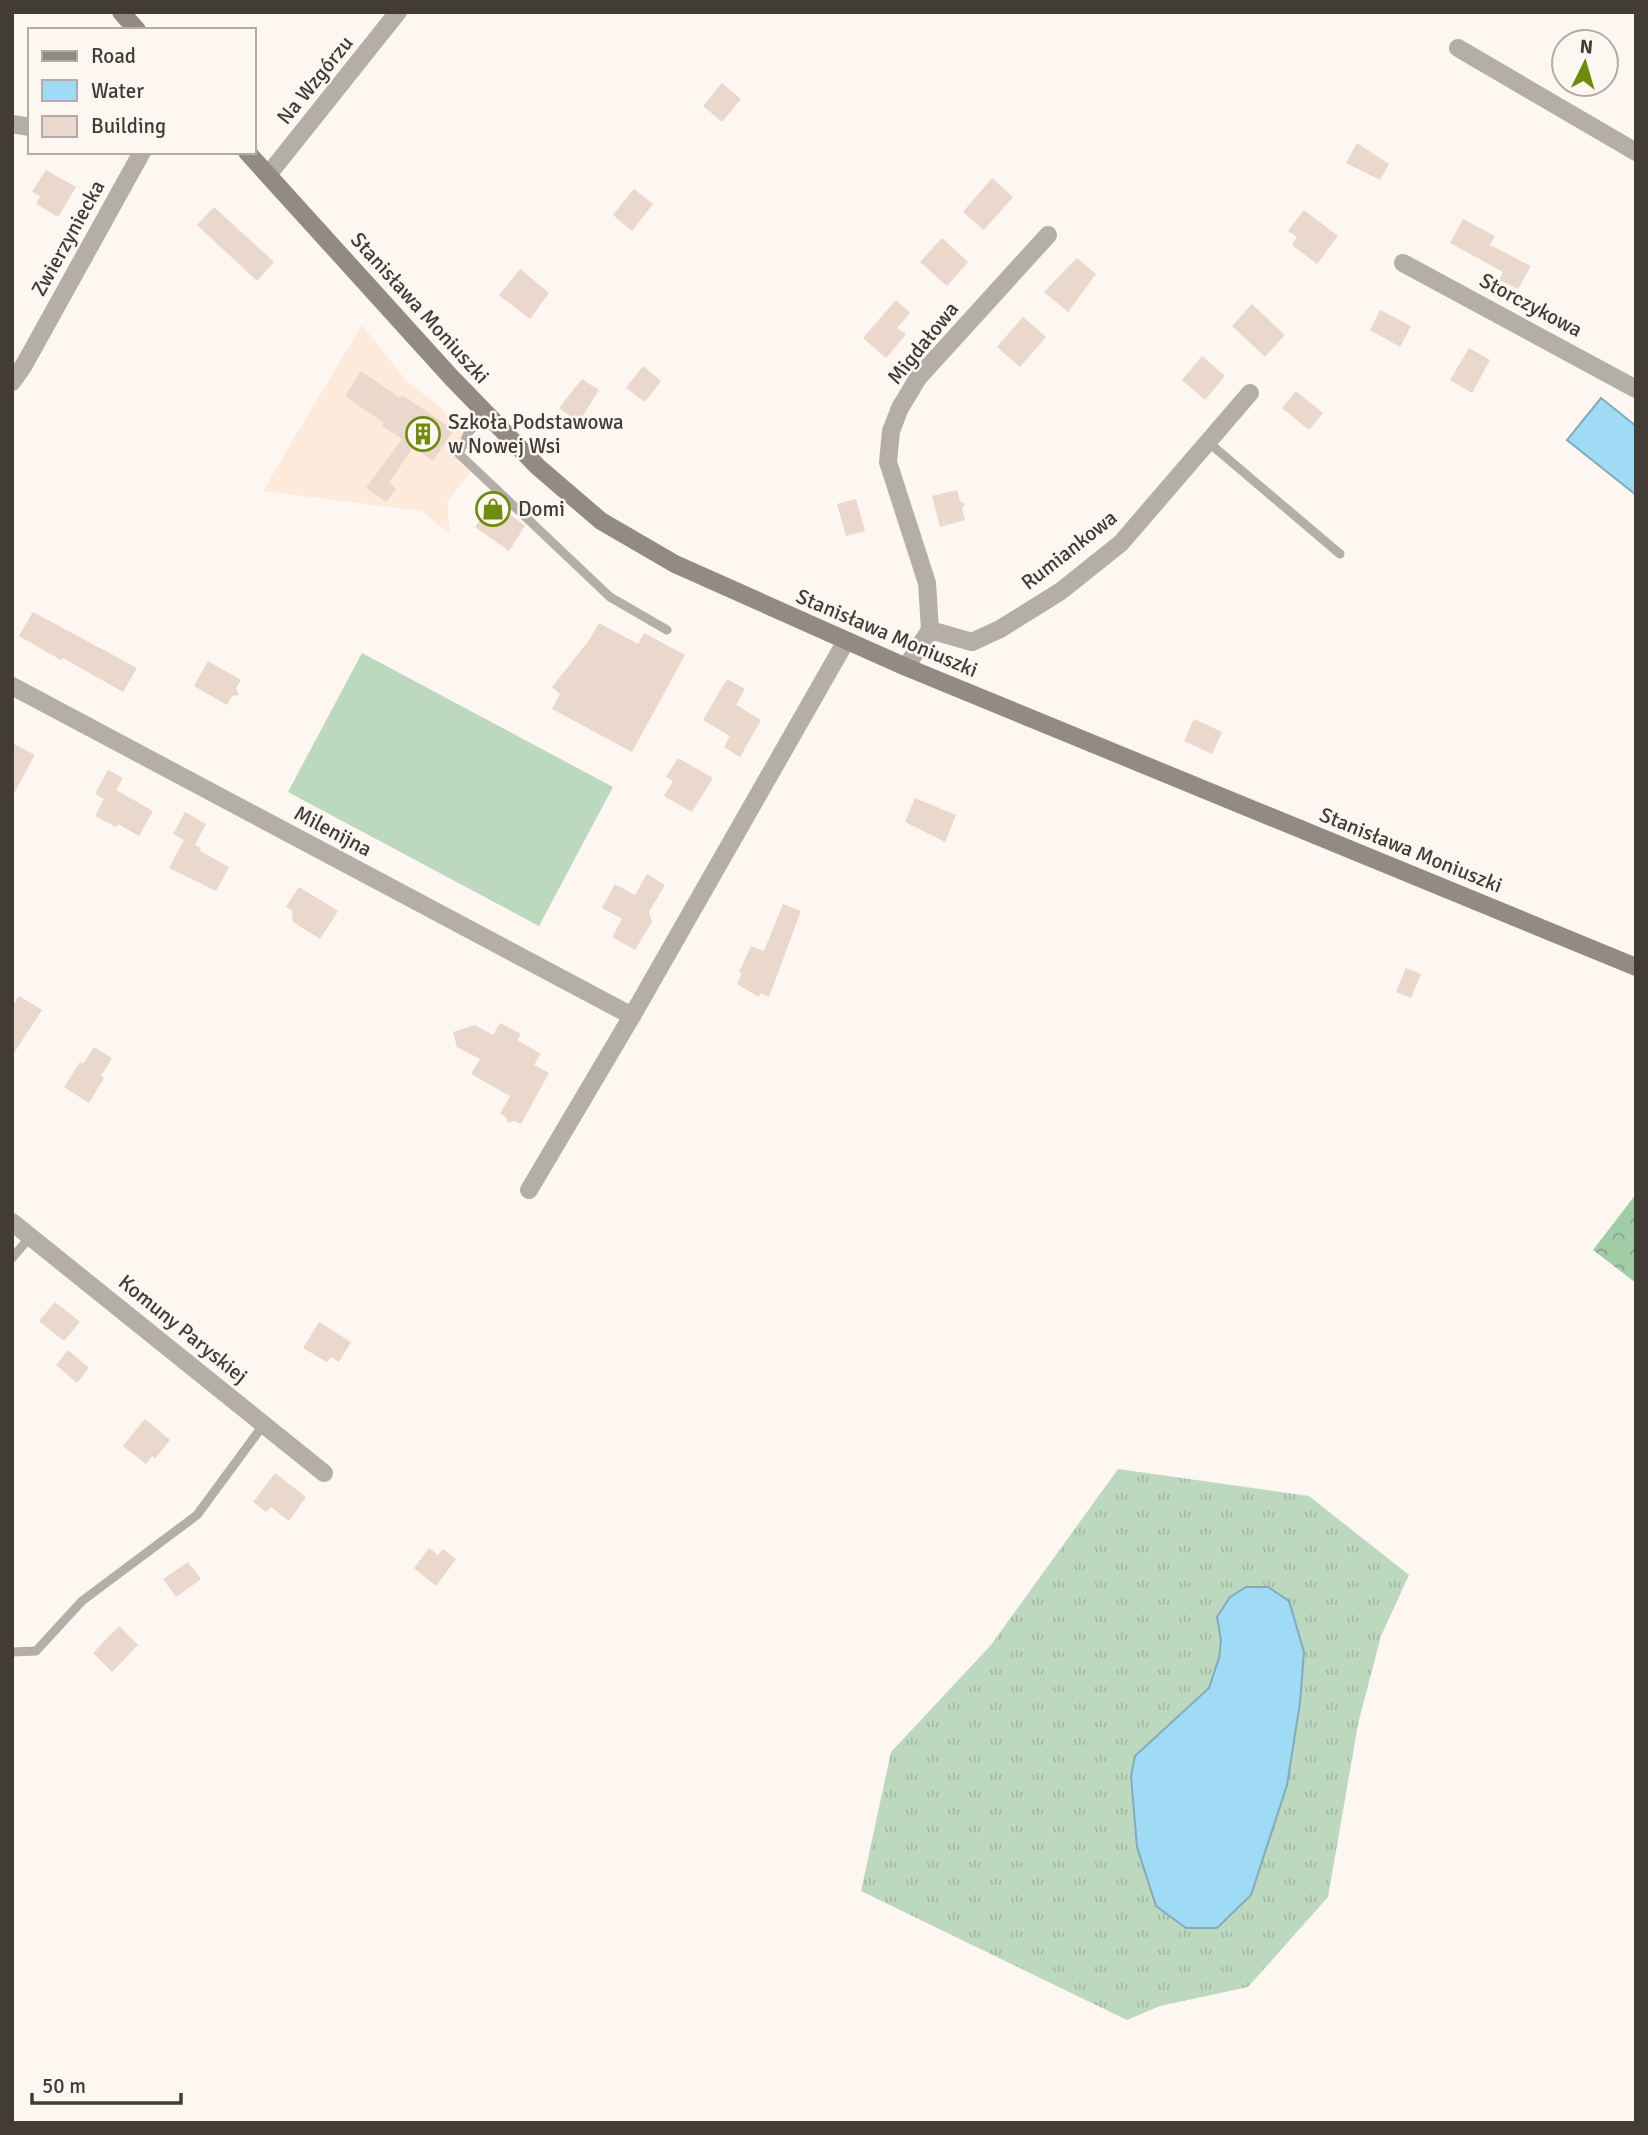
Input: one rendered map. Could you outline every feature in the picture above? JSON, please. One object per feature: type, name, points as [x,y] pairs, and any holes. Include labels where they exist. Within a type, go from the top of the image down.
[{"type":"main road","points":[[121,12],[135,28]]},
{"type":"main road","name":"Stanisława Moniuszki","points":[[249,154],[486,414],[538,467],[601,521],[676,564],[906,667],[1636,967]]},
{"type":"street","name":"Na Wzgórzu","points":[[268,175],[398,12]]},
{"type":"street","points":[[1458,48],[1636,152]]},
{"type":"street","name":"Zwierzyniecka","points":[[12,382],[141,154]]},
{"type":"street","name":"Migdałowa","points":[[930,630],[927,583],[888,462],[891,431],[900,408],[918,378],[1048,235]]},
{"type":"street","name":"Storczykowa","points":[[1403,263],[1636,389]]},
{"type":"street","name":"Rumiankowa","points":[[930,630],[972,642],[999,629],[1060,591],[1121,543],[1250,393]]},
{"type":"street","points":[[906,667],[930,630]]},
{"type":"street","points":[[529,1190],[632,1016],[846,641]]},
{"type":"street","name":"Milenijna","points":[[12,686],[632,1016]]},
{"type":"street","name":"Komuny Paryskiej","points":[[12,1222],[324,1472]]},
{"type":"lane","points":[[486,414],[468,433],[459,454],[610,597],[667,630]]},
{"type":"lane","points":[[1208,442],[1340,554]]},
{"type":"lane","points":[[12,1258],[30,1236]]},
{"type":"lane","points":[[12,1652],[36,1651],[82,1601],[197,1515],[264,1424]]},
{"type":"shaded area","points":[[362,325],[408,383],[437,404],[465,433],[454,447],[472,470],[447,502],[450,534],[421,511],[263,491]]},
{"type":"green space","points":[[362,653],[613,787],[539,926],[288,792]]},
{"type":"green space","points":[[1636,1194],[1636,1283],[1593,1250]]},
{"type":"green space","points":[[1118,1469],[1309,1496],[1409,1575],[1381,1636],[1358,1724],[1328,1897],[1248,1987],[1160,2006],[1127,2020],[861,1891],[891,1752],[991,1645]],"holes":[[[1217,1617],[1304,1652],[1300,1703],[1287,1785],[1186,1928],[1156,1906],[1137,1847],[1131,1776],[1135,1756],[1209,1688],[1219,1658],[1221,1640]]]},
{"type":"water","points":[[1601,398],[1636,426],[1636,495],[1567,440]]},
{"type":"water","points":[[1246,1587],[1268,1587],[1289,1601],[1304,1652],[1300,1703],[1287,1785],[1251,1895],[1217,1928],[1186,1928],[1156,1906],[1137,1847],[1131,1776],[1135,1756],[1209,1688],[1219,1658],[1221,1640],[1217,1617],[1230,1597]]},
{"type":"building","points":[[722,83],[741,99],[722,122],[703,106]]},
{"type":"building","points":[[1357,143],[1389,164],[1380,180],[1346,163]]},
{"type":"building","points":[[46,170],[76,187],[58,217],[36,204],[40,196],[32,192]]},
{"type":"building","points":[[992,178],[1013,197],[984,230],[963,212]]},
{"type":"building","points":[[634,189],[653,204],[632,231],[613,215]]},
{"type":"building","points":[[214,207],[274,262],[257,281],[197,225]]},
{"type":"building","points":[[1304,210],[1338,236],[1317,264],[1292,245],[1297,237],[1288,231]]},
{"type":"building","points":[[1463,219],[1495,236],[1490,245],[1531,266],[1518,289],[1499,280],[1503,272],[1450,243]]},
{"type":"building","points":[[942,238],[968,262],[947,286],[920,262]]},
{"type":"building","points":[[1077,258],[1096,274],[1068,312],[1044,292]]},
{"type":"building","points":[[520,269],[549,293],[530,319],[499,295]]},
{"type":"building","points":[[896,300],[910,313],[897,328],[906,334],[886,358],[863,338]]},
{"type":"building","points":[[1252,304],[1285,335],[1265,357],[1232,326]]},
{"type":"building","points":[[1380,310],[1411,326],[1400,347],[1370,330]]},
{"type":"building","points":[[1023,317],[1046,337],[1020,367],[997,347]]},
{"type":"building","points":[[1469,348],[1490,360],[1472,393],[1450,380]]},
{"type":"building","points":[[1202,356],[1225,376],[1205,400],[1182,380]]},
{"type":"building","points":[[643,366],[661,381],[645,402],[626,388]]},
{"type":"building","name":"Szkoła Podstawowa w Nowej Wsi","points":[[361,371],[454,430],[433,461],[413,447],[389,483],[396,489],[386,502],[366,488],[402,439],[345,396]]},
{"type":"building","points":[[582,379],[599,390],[579,422],[559,408]]},
{"type":"building","points":[[1296,391],[1323,413],[1309,430],[1282,408]]},
{"type":"building","points":[[957,490],[960,501],[965,504],[962,509],[965,520],[940,527],[932,496]]},
{"type":"building","points":[[856,499],[865,531],[846,536],[837,504]]},
{"type":"building","points":[[493,501],[525,526],[509,551],[475,527]]},
{"type":"building","points":[[33,612],[137,668],[123,692],[19,636]]},
{"type":"building","points":[[599,623],[638,644],[644,633],[685,655],[632,752],[552,709],[560,694],[552,687],[590,639]]},
{"type":"building","points":[[208,661],[241,680],[236,688],[239,695],[232,696],[227,705],[194,686]]},
{"type":"building","points":[[727,679],[745,689],[736,705],[761,720],[740,757],[724,747],[730,736],[703,720]]},
{"type":"building","points":[[1194,719],[1222,732],[1212,754],[1184,741]]},
{"type":"building","points":[[12,743],[35,755],[12,797]]},
{"type":"building","points":[[678,758],[713,778],[692,812],[664,796],[673,781],[666,777]]},
{"type":"building","points":[[108,770],[123,778],[116,790],[153,811],[139,836],[118,824],[116,827],[95,816],[104,799],[95,794]]},
{"type":"building","points":[[915,798],[956,815],[945,842],[905,822]]},
{"type":"building","points":[[185,812],[206,824],[195,845],[201,848],[200,851],[229,867],[216,891],[169,868],[184,840],[173,834]]},
{"type":"building","points":[[647,874],[665,885],[649,912],[652,922],[635,950],[612,937],[622,919],[602,908],[615,884],[635,895]]},
{"type":"building","points":[[299,887],[338,911],[320,939],[293,922],[292,910],[286,907]]},
{"type":"building","points":[[783,904],[801,911],[769,997],[760,993],[759,997],[737,984],[742,973],[739,972],[751,946],[764,951]]},
{"type":"building","points":[[1406,968],[1421,974],[1411,998],[1396,992]]},
{"type":"building","points":[[19,996],[42,1010],[12,1056],[12,1007]]},
{"type":"building","points":[[500,1023],[521,1034],[517,1040],[541,1054],[534,1065],[549,1073],[521,1124],[514,1121],[508,1123],[506,1117],[500,1114],[510,1096],[471,1074],[480,1059],[457,1047],[453,1032],[475,1025],[493,1035]]},
{"type":"building","points":[[94,1047],[112,1058],[89,1103],[64,1087],[80,1062],[83,1064]]},
{"type":"building","points":[[55,1302],[80,1322],[64,1341],[39,1321]]},
{"type":"building","points":[[319,1322],[351,1342],[339,1362],[331,1357],[327,1362],[303,1348]]},
{"type":"building","points":[[68,1350],[89,1368],[77,1383],[56,1365]]},
{"type":"building","points":[[145,1419],[170,1440],[155,1459],[152,1456],[146,1464],[123,1446]]},
{"type":"building","points":[[275,1473],[306,1497],[289,1521],[271,1507],[266,1512],[253,1502]]},
{"type":"building","points":[[429,1548],[438,1555],[443,1549],[456,1559],[436,1586],[414,1568]]},
{"type":"building","points":[[188,1562],[201,1579],[176,1597],[163,1579]]},
{"type":"building","points":[[119,1626],[138,1645],[112,1672],[93,1653]]},
{"type":"place","name":"Szkoła Podstawowa w Nowej Wsi","points":[[423,434]]},
{"type":"place","name":"Domi","points":[[493,509]]}]
